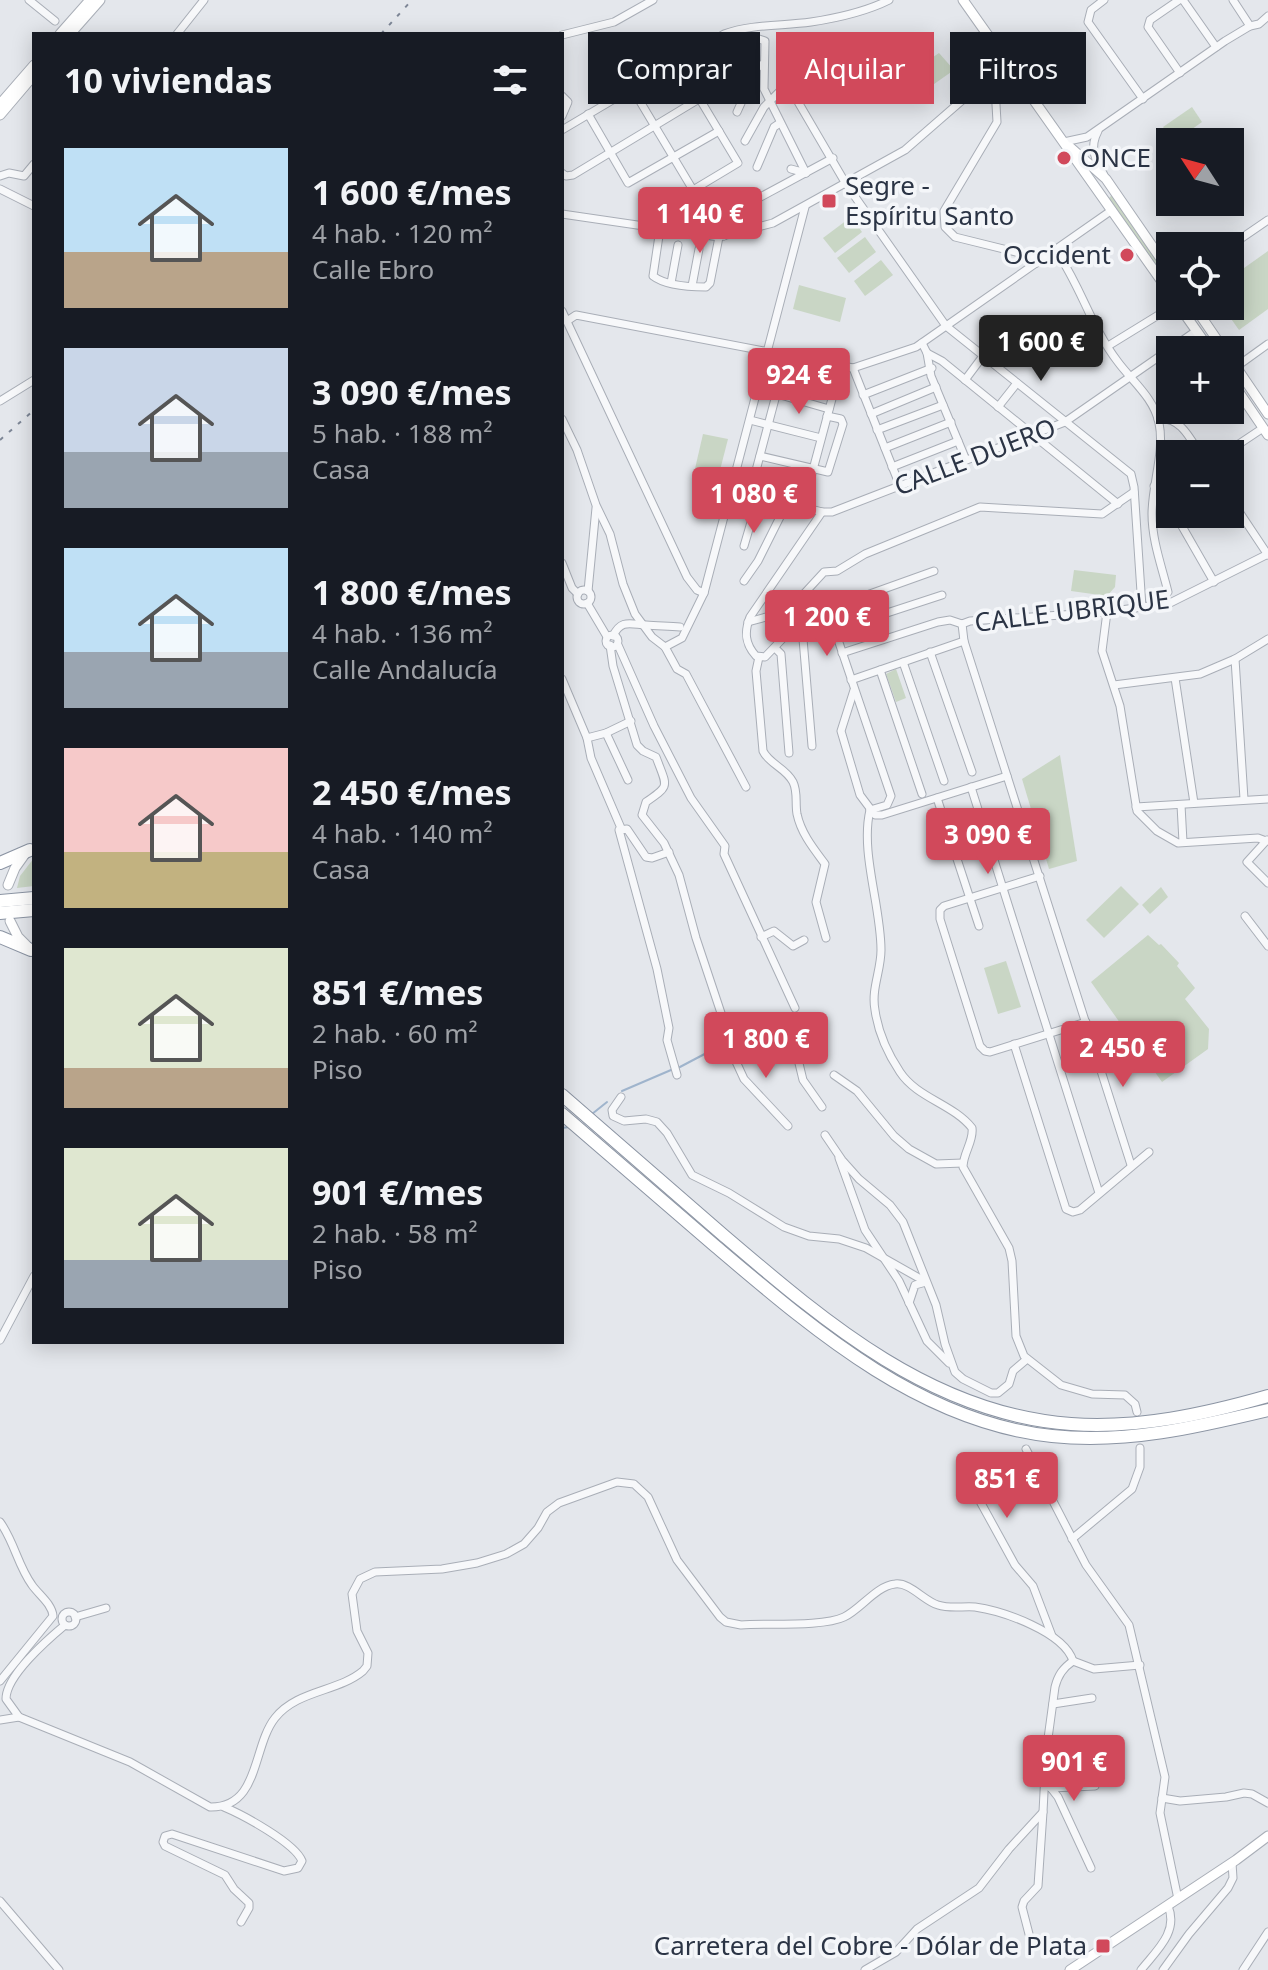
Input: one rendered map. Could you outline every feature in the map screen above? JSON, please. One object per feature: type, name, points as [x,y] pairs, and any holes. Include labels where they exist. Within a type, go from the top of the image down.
[{"type":"highway","points":[[0,863],[32,848]]},
{"type":"highway","points":[[0,901],[32,898]]},
{"type":"highway","points":[[5,917],[32,910]]},
{"type":"highway","points":[[0,937],[32,951]]},
{"type":"highway","points":[[564,1097],[819,1331],[897,1383],[970,1416],[1014,1429],[1068,1437],[1127,1437],[1184,1430],[1268,1410]]},
{"type":"highway","points":[[564,1116],[747,1264],[878,1356],[943,1391],[1003,1413],[1070,1424],[1134,1423],[1197,1414],[1268,1396]]},
{"type":"main road","points":[[62,32],[90,0]]},
{"type":"main road","points":[[72,32],[100,0]]},
{"type":"main road","points":[[963,0],[985,32]]},
{"type":"main road","points":[[0,104],[32,67]]},
{"type":"main road","points":[[0,115],[32,77]]},
{"type":"main road","points":[[1036,104],[1156,273]]},
{"type":"main road","points":[[1064,142],[1106,179],[1156,252]]},
{"type":"main road","points":[[1189,320],[1200,336]]},
{"type":"main road","points":[[1244,379],[1268,414]]},
{"type":"main road","points":[[1244,399],[1266,431]]},
{"type":"main road","points":[[8,885],[15,868],[32,848]]},
{"type":"main road","points":[[5,917],[32,951]]},
{"type":"main road","points":[[1070,1970],[1268,1836]]},
{"type":"street","points":[[29,0],[55,21]]},
{"type":"street","points":[[179,32],[204,0]]},
{"type":"street","points":[[564,34],[614,22],[653,0]]},
{"type":"street","points":[[729,32],[812,22],[869,9],[889,0]]},
{"type":"street","points":[[1104,0],[1091,10],[1088,22],[1143,99]]},
{"type":"street","points":[[1180,73],[1148,27],[1150,20],[1181,0],[1216,47]]},
{"type":"street","points":[[1234,1],[1258,26]]},
{"type":"street","points":[[1064,142],[1087,137],[1216,47],[1258,26],[1268,16]]},
{"type":"street","points":[[760,40],[766,44],[764,89],[806,173]]},
{"type":"street","points":[[737,112],[757,68],[763,64]]},
{"type":"street","points":[[745,141],[776,95]]},
{"type":"street","points":[[564,127],[605,104]]},
{"type":"street","points":[[641,104],[693,190],[738,163],[702,104]]},
{"type":"street","points":[[564,174],[571,176],[691,104]]},
{"type":"street","points":[[800,104],[846,184],[946,326],[1131,474],[1142,607]]},
{"type":"street","points":[[564,214],[722,236],[773,223],[905,150],[957,104]]},
{"type":"street","points":[[996,104],[997,122],[944,211],[945,227],[955,237],[1028,255],[1037,263]]},
{"type":"street","points":[[588,114],[628,183],[719,131]]},
{"type":"street","points":[[757,167],[774,127],[780,123]]},
{"type":"street","points":[[1099,129],[1093,140],[1093,153],[1106,179]]},
{"type":"street","points":[[1081,169],[1080,156],[1087,137]]},
{"type":"street","points":[[660,229],[652,274],[660,281],[706,287],[711,281],[722,236],[740,208],[833,158]]},
{"type":"street","points":[[0,176],[9,173],[24,176],[32,166]]},
{"type":"street","points":[[791,169],[806,173]]},
{"type":"street","points":[[0,189],[32,205]]},
{"type":"street","points":[[665,647],[682,638],[704,593],[805,207]]},
{"type":"street","points":[[567,321],[576,315],[853,368],[907,351],[922,343],[1112,210]]},
{"type":"street","points":[[1244,236],[1268,220]]},
{"type":"street","points":[[671,283],[678,245]]},
{"type":"street","points":[[692,286],[699,249]]},
{"type":"street","points":[[1055,249],[1091,319],[1144,393],[1156,415]]},
{"type":"street","points":[[564,315],[687,577],[697,590],[704,593]]},
{"type":"street","points":[[1108,346],[1156,316]]},
{"type":"street","name":"CALLE DUERO","points":[[822,512],[832,512],[1065,422],[1196,331]]},
{"type":"street","points":[[922,343],[966,460]]},
{"type":"street","points":[[1244,357],[1268,344]]},
{"type":"street","points":[[927,353],[942,361],[1118,504]]},
{"type":"street","points":[[965,380],[983,356]]},
{"type":"street","points":[[863,395],[930,369],[942,361]]},
{"type":"street","points":[[803,507],[828,412],[833,365]]},
{"type":"street","points":[[853,368],[900,486]]},
{"type":"street","points":[[761,376],[832,389]]},
{"type":"street","points":[[744,546],[760,456],[780,380]]},
{"type":"street","points":[[0,401],[32,381]]},
{"type":"street","points":[[998,407],[1017,383]]},
{"type":"street","points":[[871,414],[936,387]]},
{"type":"street","points":[[760,456],[826,473],[830,470],[843,424],[841,419],[828,412],[777,394]]},
{"type":"street","points":[[877,430],[943,405]]},
{"type":"street","points":[[750,420],[821,438]]},
{"type":"street","points":[[885,448],[951,422]]},
{"type":"street","points":[[564,423],[610,534],[623,584],[635,614],[659,644],[665,647],[677,669],[686,674],[746,787]]},
{"type":"street","points":[[1158,424],[1159,455],[1152,515],[1168,592]]},
{"type":"street","points":[[1178,424],[1191,440]]},
{"type":"street","points":[[1244,443],[1266,431]]},
{"type":"street","points":[[892,467],[958,441]]},
{"type":"street","points":[[732,488],[822,512],[748,622],[747,642],[759,657]]},
{"type":"street","points":[[748,622],[788,611],[824,572],[837,571],[865,554],[980,507],[1102,514],[1134,492]]},
{"type":"street","points":[[744,581],[758,561],[787,503]]},
{"type":"street","points":[[587,603],[591,598],[588,591],[596,505]]},
{"type":"street","points":[[1244,519],[1268,554]]},
{"type":"street","points":[[1183,528],[1214,582]]},
{"type":"street","name":"CALLE UBRIQUE","points":[[842,653],[950,620],[962,624],[1107,612],[1170,603],[1268,554]]},
{"type":"street","points":[[564,568],[579,601],[587,603],[609,636]]},
{"type":"street","points":[[759,657],[768,656],[811,609],[825,610],[934,571]]},
{"type":"street","points":[[578,594],[588,591]]},
{"type":"street","points":[[835,630],[942,595]]},
{"type":"street","points":[[825,610],[835,630],[891,796],[887,805],[870,810]]},
{"type":"street","points":[[1107,612],[1102,651],[1125,732],[1136,807],[1145,821],[1168,839],[1183,842],[1267,839]]},
{"type":"street","points":[[680,627],[625,623],[605,641],[614,645],[691,798],[725,846],[724,854],[795,1008]]},
{"type":"street","points":[[798,623],[802,627],[812,746]]},
{"type":"street","points":[[962,624],[964,641],[1131,1165]]},
{"type":"street","points":[[1114,685],[1212,671],[1268,639]]},
{"type":"street","points":[[851,680],[964,641]]},
{"type":"street","points":[[614,645],[613,666],[637,745],[656,757],[665,783],[661,793],[646,802],[642,815],[669,852],[679,875],[721,1013],[725,1019],[743,1028],[751,1050],[775,1048],[797,1055],[803,1080],[822,1107]]},
{"type":"street","points":[[775,648],[781,654],[789,753]]},
{"type":"street","points":[[930,652],[972,772]]},
{"type":"street","points":[[759,657],[756,671],[763,751],[792,779],[804,833],[825,864],[816,902],[826,938]]},
{"type":"street","points":[[1235,659],[1244,799]]},
{"type":"street","points":[[903,662],[944,781]]},
{"type":"street","points":[[880,670],[922,794]]},
{"type":"street","points":[[1175,678],[1194,803]]},
{"type":"street","points":[[564,684],[621,828],[619,833],[657,969],[669,1028],[667,1040],[677,1075]]},
{"type":"street","points":[[854,690],[841,731],[860,795],[875,815],[1007,776]]},
{"type":"street","points":[[587,738],[631,721]]},
{"type":"street","points":[[606,733],[628,780]]},
{"type":"street","points":[[971,787],[1099,1193]]},
{"type":"street","points":[[937,798],[979,926]]},
{"type":"street","points":[[1136,807],[1268,799]]},
{"type":"street","points":[[1181,805],[1183,842]]},
{"type":"street","points":[[870,810],[867,847],[882,954],[873,987],[882,1037],[902,1076],[954,1110],[972,1128],[963,1163],[966,1177],[1009,1248],[1019,1350],[1061,1385],[1092,1394],[1125,1395],[1135,1404],[1137,1412]]},
{"type":"street","points":[[621,828],[627,829],[646,857],[669,852]]},
{"type":"street","points":[[1267,839],[1247,862],[1268,883]]},
{"type":"street","points":[[1040,876],[946,905],[941,908],[939,916],[980,1046],[985,1051],[1086,1022]]},
{"type":"street","points":[[1245,916],[1268,946]]},
{"type":"street","points":[[761,937],[774,931],[793,946],[804,940]]},
{"type":"street","points":[[748,1018],[743,1028],[730,1033],[727,1042],[739,1072],[788,1126]]},
{"type":"street","points":[[1014,1044],[1064,1206],[1069,1211],[1076,1212],[1149,1152]]},
{"type":"street","points":[[834,1075],[857,1091],[894,1136],[918,1155],[936,1164],[963,1163]]},
{"type":"street","points":[[621,1097],[612,1110],[613,1116],[624,1121],[646,1119],[657,1122],[692,1175],[698,1179],[729,1193],[798,1233],[853,1243],[926,1282]]},
{"type":"street","points":[[825,1135],[859,1179],[890,1205],[903,1222],[941,1322],[951,1364]]},
{"type":"street","points":[[838,1155],[865,1230],[887,1262],[927,1341],[963,1379],[995,1393],[1005,1388],[1013,1371],[1027,1359]]},
{"type":"street","points":[[0,1340],[32,1280]]},
{"type":"street","points":[[909,1303],[915,1285],[926,1282]]},
{"type":"street","points":[[1072,1539],[1132,1489],[1140,1467],[1140,1448]]},
{"type":"street","points":[[1026,1449],[1086,1565],[1129,1625],[1165,1777],[1160,1813],[1178,1899]]},
{"type":"street","points":[[971,1466],[969,1475],[976,1494],[1015,1565],[1033,1586],[1053,1638]]},
{"type":"street","points":[[224,1807],[237,1799],[250,1781],[269,1727],[277,1715],[302,1699],[358,1675],[367,1666],[368,1653],[357,1631],[352,1594],[360,1579],[375,1572],[442,1569],[506,1554],[524,1544],[547,1512],[559,1503],[617,1482],[634,1484],[648,1497],[677,1560],[720,1617],[733,1624],[842,1618],[885,1588],[897,1584],[944,1607],[997,1611],[1053,1638],[1073,1661],[1094,1669],[1140,1665]]},
{"type":"street","points":[[0,1522],[30,1582],[53,1612],[52,1619],[0,1681]]},
{"type":"street","points":[[50,1606],[64,1614],[70,1612],[75,1617]]},
{"type":"street","points":[[75,1617],[106,1608]]},
{"type":"street","points":[[64,1614],[62,1621],[65,1625]]},
{"type":"street","points":[[75,1617],[74,1624],[65,1625],[25,1664],[9,1685],[4,1704],[19,1717],[130,1762],[210,1807],[224,1807],[238,1813],[295,1851],[302,1861],[298,1868],[284,1871],[183,1837],[165,1836],[165,1846],[220,1872],[248,1900],[249,1908],[241,1922]]},
{"type":"street","points":[[1029,1934],[1022,1907],[1038,1886],[1043,1812],[1048,1787],[1048,1739],[1057,1679],[1073,1661]]},
{"type":"street","points":[[1053,1704],[1092,1698]]},
{"type":"street","points":[[0,1720],[19,1717]]},
{"type":"street","points":[[1048,1739],[1059,1748],[1081,1748],[1090,1756]]},
{"type":"street","points":[[1048,1787],[1095,1786]]},
{"type":"street","points":[[1048,1787],[1058,1797],[1091,1868]]},
{"type":"street","points":[[1162,1798],[1180,1801],[1244,1793],[1268,1803]]},
{"type":"street","points":[[865,1970],[896,1952],[917,1929],[979,1888],[1043,1812]]},
{"type":"street","points":[[1022,1835],[1035,1833],[1041,1839]]},
{"type":"street","points":[[1163,1970],[1231,1884],[1232,1863]]},
{"type":"street","points":[[0,1901],[59,1970]]},
{"type":"street","points":[[1141,1970],[1170,1931],[1168,1906]]},
{"type":"street","points":[[1243,1970],[1268,1932]]},
{"type":"green space","points":[[939,53],[950,65],[950,73],[934,84],[934,56]]},
{"type":"green space","points":[[1192,107],[1202,122],[1194,128],[1163,127]]},
{"type":"green space","points":[[1112,195],[1156,259],[1156,266],[1109,198]]},
{"type":"green space","points":[[851,217],[862,232],[835,253],[823,238]]},
{"type":"green space","points":[[865,237],[876,252],[849,273],[837,258]]},
{"type":"green space","points":[[1268,251],[1268,309],[1239,330],[1232,320],[1244,320],[1244,268]]},
{"type":"green space","points":[[881,260],[893,275],[865,296],[854,281]]},
{"type":"green space","points":[[799,285],[846,298],[840,322],[793,309]]},
{"type":"green space","points":[[703,434],[728,439],[718,478],[694,473]]},
{"type":"green space","points":[[1074,570],[1116,575],[1115,587],[1107,596],[1071,591]]},
{"type":"green space","points":[[896,669],[906,698],[896,702],[886,674]]},
{"type":"green space","points":[[1060,755],[1077,861],[1049,869],[1022,779]]},
{"type":"green space","points":[[32,861],[32,886],[17,888],[20,876]]},
{"type":"green space","points":[[1121,886],[1139,904],[1104,938],[1086,920]]},
{"type":"green space","points":[[1161,887],[1168,897],[1150,914],[1142,905]]},
{"type":"green space","points":[[1148,935],[1179,963],[1177,966],[1195,988],[1185,999],[1209,1029],[1208,1049],[1162,1082],[1091,982]]},
{"type":"green space","points":[[1006,961],[1021,1007],[998,1014],[984,968]]},
{"type":"waterway","points":[[678,1068],[716,1048],[725,1036]]},
{"type":"waterway","points":[[622,1091],[671,1070]]},
{"type":"waterway","points":[[592,1114],[607,1102]]},
{"type":"waterway","points":[[564,1128],[569,1127]]},
{"type":"railway","points":[[383,32],[412,0]]},
{"type":"railway","points":[[0,440],[32,412]]},
{"type":"place","name":"ONCE","points":[[1064,158]]},
{"type":"place","name":"Segre - Espíritu Santo","points":[[829,201]]},
{"type":"place","name":"Occident","points":[[1127,255]]},
{"type":"place","name":"Carretera del Cobre - Dólar de Plata","points":[[1103,1946]]}]
